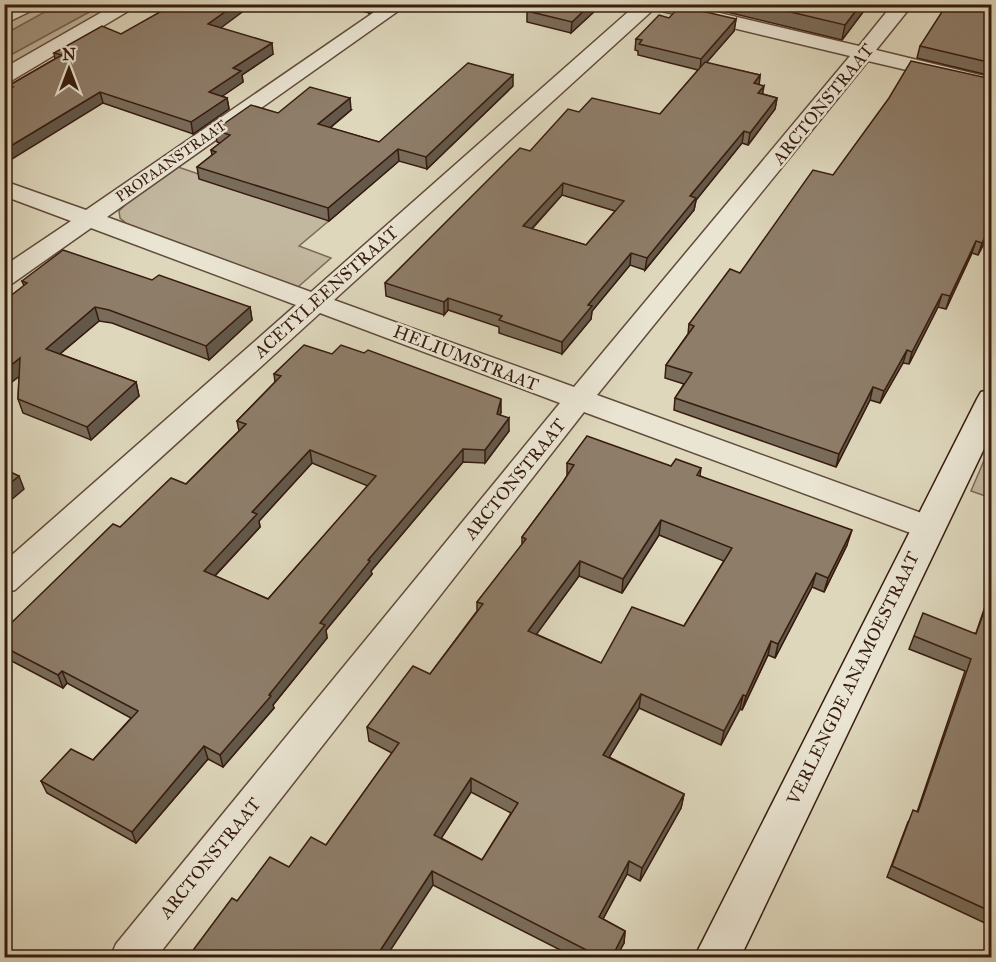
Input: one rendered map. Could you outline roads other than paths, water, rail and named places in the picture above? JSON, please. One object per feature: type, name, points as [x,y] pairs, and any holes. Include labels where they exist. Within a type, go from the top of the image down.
[{"type":"street","points":[[4,18],[30,4]]},
{"type":"street","points":[[4,77],[131,4]]},
{"type":"street","name":"PROPAANSTRAAT","points":[[4,278],[399,4]]},
{"type":"street","name":"ACETYLEENSTRAAT","points":[[4,581],[649,4]]},
{"type":"street","points":[[656,4],[992,84]]},
{"type":"street","name":"ARCTONSTRAAT","points":[[130,957],[578,400],[904,4]]},
{"type":"street","name":"HELIUMSTRAAT","points":[[4,188],[927,527]]},
{"type":"street","name":"VERLENGDE ANAMOESTRAAT","points":[[716,957],[992,399]]}]
